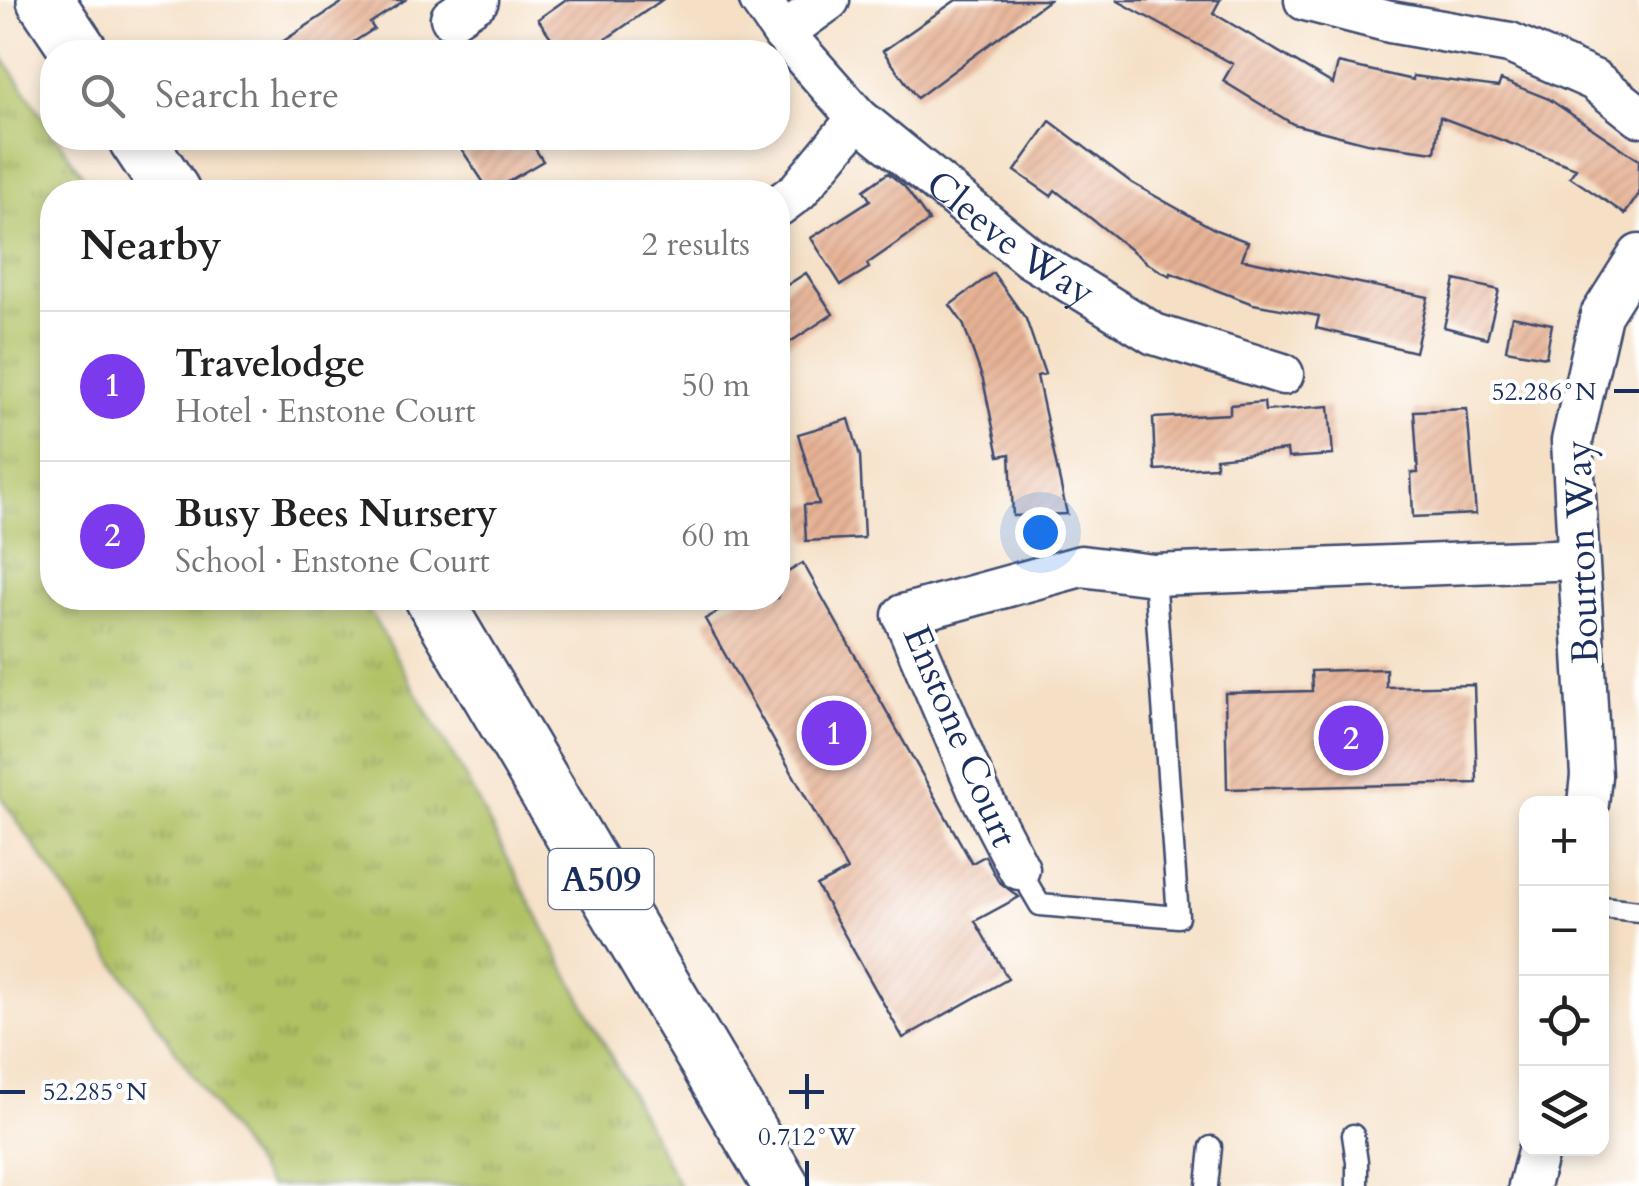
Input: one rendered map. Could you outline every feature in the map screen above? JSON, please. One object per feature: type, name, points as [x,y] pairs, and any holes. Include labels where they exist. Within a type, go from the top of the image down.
[{"type":"highway","points":[[45,0],[72,40]]},
{"type":"highway","points":[[144,150],[164,180]]},
{"type":"highway","name":"A509","points":[[439,610],[781,1186]]},
{"type":"street","name":"Cleeve Way","points":[[760,0],[789,40]]},
{"type":"street","points":[[783,33],[829,0]]},
{"type":"street","points":[[1305,0],[1392,11],[1510,43],[1594,80],[1639,116]]},
{"type":"street","name":"Cleeve Way","points":[[790,41],[858,118],[1029,256],[1154,334],[1282,374]]},
{"type":"street","points":[[790,197],[858,118]]},
{"type":"street","name":"Bourton Way","points":[[1589,796],[1572,441],[1601,316],[1639,255]]},
{"type":"street","name":"Enstone Court","points":[[1019,870],[984,801],[903,614],[1081,566],[1154,574],[1578,559]]},
{"type":"street","points":[[1529,1186],[1537,1156]]},
{"type":"lane","points":[[1019,870],[1040,905],[1178,917],[1154,574]]},
{"type":"lane","points":[[1609,908],[1639,911]]},
{"type":"lane","points":[[1352,1135],[1356,1186]]},
{"type":"lane","points":[[1208,1186],[1211,1147]]},
{"type":"green space","points":[[0,53],[40,113],[40,150],[65,150],[86,180],[40,180],[40,610],[369,610],[465,777],[679,1186],[269,1186],[0,796]]},
{"type":"building","points":[[346,0],[405,0],[370,23],[374,29],[357,40],[285,40]]},
{"type":"building","points":[[565,0],[662,0],[604,40],[553,40],[538,19]]},
{"type":"building","points":[[956,0],[1049,0],[917,98],[883,51]]},
{"type":"building","points":[[1116,0],[1220,0],[1213,13],[1333,84],[1338,63],[1413,80],[1413,76],[1498,87],[1501,80],[1549,99],[1639,160],[1639,194],[1625,214],[1570,177],[1576,168],[1440,117],[1435,152],[1367,143],[1293,124],[1223,81],[1233,64]]},
{"type":"building","points":[[1050,121],[1132,183],[1216,230],[1248,242],[1242,259],[1428,297],[1415,352],[1316,328],[1319,316],[1253,304],[1171,273],[1170,276],[1150,265],[1055,190],[1051,196],[1015,171]]},
{"type":"building","points":[[462,150],[536,150],[543,161],[511,180],[482,180]]},
{"type":"building","points":[[888,173],[904,186],[929,221],[841,285],[811,238],[870,200],[864,190]]},
{"type":"building","points":[[806,273],[833,314],[790,342],[790,283]]},
{"type":"building","points":[[993,273],[1026,319],[1045,374],[1037,376],[1067,514],[1013,516],[1010,454],[999,456],[983,380],[963,323],[950,305]]},
{"type":"building","points":[[1455,280],[1499,290],[1487,338],[1444,327]]},
{"type":"building","points":[[1512,316],[1552,324],[1546,357],[1506,350]]},
{"type":"building","points":[[1264,402],[1265,411],[1329,406],[1333,455],[1288,458],[1287,450],[1216,458],[1216,467],[1155,470],[1153,418],[1230,414],[1230,405]]},
{"type":"building","points":[[1467,409],[1476,514],[1413,517],[1411,473],[1418,473],[1414,411]]},
{"type":"building","points":[[849,419],[860,456],[864,538],[806,541],[804,505],[819,504],[798,434]]},
{"type":"building","points":[[803,563],[972,863],[985,856],[998,881],[1019,897],[975,921],[1008,979],[903,1038],[817,886],[847,870],[705,619],[721,610],[790,610],[790,571]]},
{"type":"building","points":[[1386,669],[1386,687],[1474,685],[1477,783],[1227,789],[1225,693],[1312,691],[1311,671]]},
{"type":"place","name":"Travelodge","points":[[834,733]]},
{"type":"place","name":"Busy Bees Nursery","points":[[1351,738]]}]
